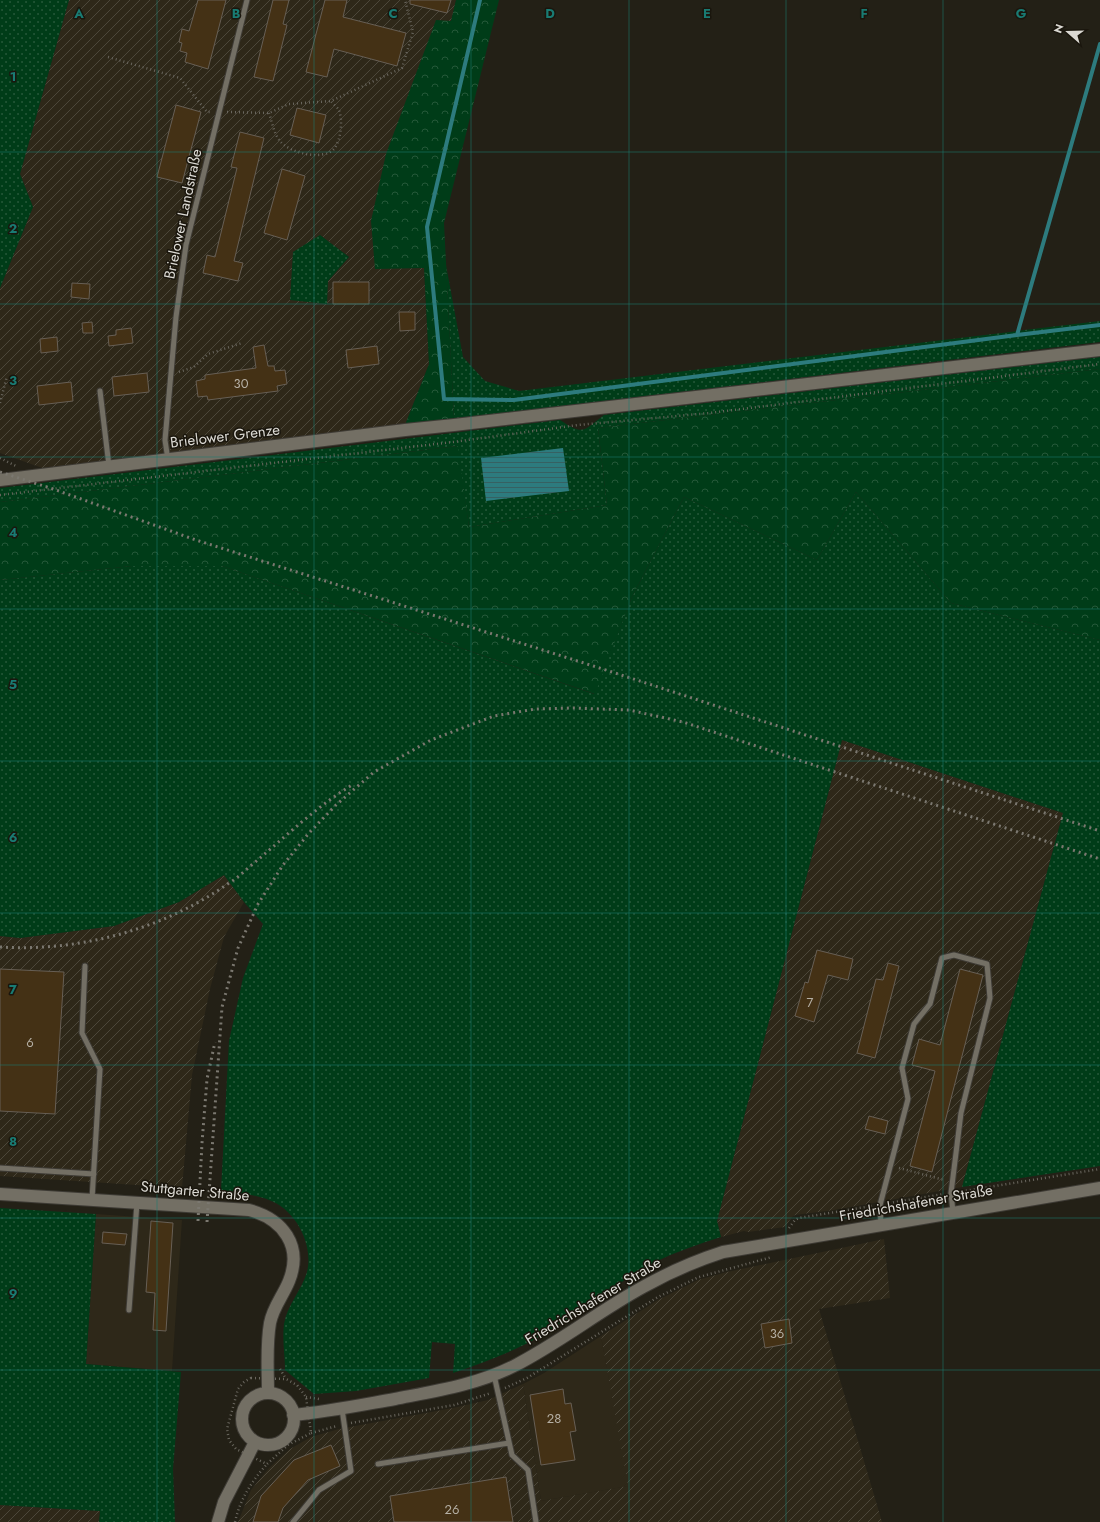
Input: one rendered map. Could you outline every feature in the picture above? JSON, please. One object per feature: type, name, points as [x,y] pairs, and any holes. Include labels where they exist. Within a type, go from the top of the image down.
[{"type":"street","name":"Brielower Grenze","points":[[0,480],[397,431],[1100,350]]},
{"type":"street","name":"Friedrichshafener Straße","points":[[293,1415],[307,1414],[451,1389],[494,1375],[548,1348],[641,1288],[677,1269],[723,1252],[1100,1188]]},
{"type":"street","name":"Stuttgarter Straße","points":[[0,1194],[249,1210],[270,1217],[285,1231],[292,1244],[294,1258],[293,1270],[276,1305],[270,1322],[267,1354],[268,1393]]},
{"type":"street","points":[[268,1393],[285,1399],[291,1406],[293,1415],[292,1429],[288,1436],[283,1440],[269,1445],[255,1442],[244,1429],[242,1421],[246,1405],[252,1399],[268,1393]]},
{"type":"street","points":[[218,1522],[224,1502],[255,1442]]},
{"type":"lane","name":"Brielower Landstraße","points":[[168,460],[165,440],[178,296],[186,245],[247,0]]},
{"type":"lane","points":[[100,391],[109,467]]},
{"type":"lane","points":[[881,1225],[880,1205],[908,1099],[902,1068],[914,1024],[930,1004],[942,958],[954,955],[987,964],[990,998],[961,1113],[951,1193],[953,1213]]},
{"type":"lane","points":[[85,966],[82,1033],[100,1069],[92,1199]]},
{"type":"lane","points":[[0,1168],[94,1174]]},
{"type":"lane","points":[[129,1310],[137,1202]]},
{"type":"lane","points":[[494,1375],[512,1455],[528,1470],[536,1522]]},
{"type":"lane","points":[[293,1522],[319,1490],[352,1471],[342,1408]]},
{"type":"lane","points":[[378,1464],[509,1443]]},
{"type":"path","points":[[108,57],[180,78],[207,112],[269,113],[289,104],[331,101],[402,68],[414,32],[405,0]]},
{"type":"path","points":[[269,113],[275,133],[281,142],[296,152],[313,155],[325,154],[333,150],[339,139],[341,123],[339,110],[331,101]]},
{"type":"path","points":[[171,375],[194,367],[208,354],[242,343]]},
{"type":"path","points":[[0,495],[453,442],[578,424],[710,413],[1100,364]]},
{"type":"path","points":[[0,403],[7,376]]},
{"type":"path","points":[[890,1166],[952,1182]]},
{"type":"path","points":[[235,1522],[245,1494],[253,1480],[267,1464],[288,1445],[311,1433],[344,1424],[454,1405],[498,1390],[527,1378],[658,1297],[699,1277],[778,1256]]},
{"type":"path","points":[[280,1361],[280,1369],[286,1379]]},
{"type":"path","points":[[267,1464],[236,1449],[229,1440],[227,1429],[238,1389],[244,1382],[251,1378],[286,1379],[297,1385],[306,1397],[307,1414],[311,1433]]},
{"type":"shaded area","points":[[69,0],[456,0],[451,22],[436,20],[424,268],[429,364],[405,425],[48,470],[0,453],[0,288],[33,207],[20,174]],"holes":[[[320,235],[349,257],[328,281]]]},
{"type":"shaded area","points":[[842,740],[1063,813],[962,1187],[834,1210],[795,1215],[785,1227],[748,1232],[744,1231],[721,1237],[717,1221]]},
{"type":"shaded area","points":[[224,875],[244,902],[224,937],[210,989],[192,1075],[182,1188],[0,1176],[0,936],[20,938],[114,926],[179,902]]},
{"type":"shaded area","points":[[96,1214],[182,1220],[172,1371],[86,1364]]},
{"type":"shaded area","points":[[884,1239],[890,1298],[819,1309],[882,1522],[238,1522],[251,1490],[269,1468],[290,1449],[311,1437],[339,1429],[488,1400],[523,1384],[541,1501],[628,1486],[601,1336],[658,1300],[698,1280],[727,1272]]},
{"type":"shaded area","points":[[601,1336],[629,1486],[541,1501],[523,1384],[544,1373]]},
{"type":"shaded area","points":[[0,1505],[100,1511],[99,1522],[0,1522]]},
{"type":"green space","points":[[0,0],[69,0],[20,174],[33,207],[0,288]]},
{"type":"green space","points":[[456,0],[499,0],[444,223],[454,419],[405,425],[429,364],[424,268],[375,269],[371,221],[386,154],[436,20],[451,21]]},
{"type":"green space","points":[[320,235],[349,257],[328,281],[327,304],[290,300],[293,252]]},
{"type":"green space","points":[[446,265],[463,357],[485,381],[519,391],[1100,321],[1100,342],[454,419]]},
{"type":"green space","points":[[1100,357],[1100,369],[598,428],[607,505],[469,527],[457,446],[0,502],[0,488],[560,420],[574,428],[583,430],[604,415]]},
{"type":"green space","points":[[1100,369],[1100,640],[951,603],[856,492],[817,560],[684,497],[632,597],[595,694],[222,566],[132,566],[0,580],[0,502],[458,446],[469,527],[607,505],[598,428]]},
{"type":"green space","points":[[856,492],[951,603],[1100,640],[1100,1166],[962,1187],[1063,813],[842,740],[717,1221],[721,1237],[687,1248],[655,1262],[537,1338],[486,1361],[453,1373],[455,1344],[432,1342],[429,1378],[356,1391],[314,1394],[285,1370],[283,1341],[283,1330],[288,1310],[305,1279],[307,1272],[308,1250],[305,1239],[294,1219],[287,1211],[278,1205],[257,1196],[221,1190],[229,1041],[243,978],[263,924],[224,875],[179,902],[114,926],[20,938],[0,936],[0,580],[132,566],[222,566],[594,694],[632,597],[684,497],[817,560]]},
{"type":"green space","points":[[0,1208],[96,1214],[86,1364],[181,1372],[173,1469],[175,1522],[99,1522],[100,1511],[0,1505]]},
{"type":"water","points":[[563,448],[569,491],[486,501],[481,458]]},
{"type":"building","points":[[198,0],[226,0],[208,69],[185,62],[187,53],[180,51],[182,43],[179,42],[182,29],[189,31]]},
{"type":"building","points":[[273,0],[289,0],[283,24],[287,25],[273,81],[254,77]]},
{"type":"building","points":[[325,0],[347,0],[343,17],[406,33],[397,66],[334,49],[327,77],[306,72]]},
{"type":"building","points":[[410,0],[451,0],[447,13],[410,4]]},
{"type":"building","points":[[176,105],[201,112],[182,183],[157,177]]},
{"type":"building","points":[[297,108],[326,115],[319,143],[290,135]]},
{"type":"building","points":[[240,132],[264,138],[234,261],[243,263],[238,281],[203,273],[207,255],[215,257],[237,168],[231,167]]},
{"type":"building","points":[[282,169],[305,176],[287,240],[264,233]]},
{"type":"building","points":[[333,282],[369,282],[369,304],[333,304]]},
{"type":"building","points":[[72,283],[90,284],[89,299],[71,297]]},
{"type":"building","points":[[399,312],[415,312],[415,330],[400,331]]},
{"type":"building","points":[[92,322],[93,333],[83,333],[82,323]]},
{"type":"building","points":[[131,328],[133,343],[109,346],[108,336],[116,335],[116,330]]},
{"type":"building","points":[[57,337],[58,351],[41,353],[40,339]]},
{"type":"building","points":[[264,345],[268,366],[274,366],[275,371],[285,370],[287,384],[277,386],[278,391],[208,400],[207,396],[198,397],[196,381],[205,379],[205,375],[256,368],[253,347]]},
{"type":"building","points":[[377,346],[379,364],[348,368],[346,350]]},
{"type":"building","points":[[147,373],[149,392],[114,396],[112,377]]},
{"type":"building","points":[[71,382],[73,401],[39,405],[37,386]]},
{"type":"building","points":[[817,950],[853,959],[848,980],[828,975],[814,1022],[795,1016],[805,982],[808,983]]},
{"type":"building","points":[[888,963],[899,966],[875,1058],[857,1053],[876,979],[883,980]]},
{"type":"building","points":[[0,969],[64,972],[55,1114],[0,1111]]},
{"type":"building","points":[[960,969],[983,975],[932,1172],[910,1166],[935,1071],[912,1065],[919,1039],[940,1045]]},
{"type":"building","points":[[869,1116],[888,1121],[885,1134],[865,1129]]},
{"type":"building","points":[[151,1221],[173,1223],[166,1331],[153,1330],[155,1293],[146,1292]]},
{"type":"building","points":[[103,1232],[127,1234],[125,1245],[102,1243]]},
{"type":"building","points":[[789,1319],[792,1343],[765,1348],[761,1324]]},
{"type":"building","points":[[563,1389],[565,1404],[571,1403],[576,1431],[570,1432],[575,1460],[541,1465],[530,1395]]},
{"type":"building","points":[[331,1445],[340,1466],[308,1480],[283,1508],[278,1522],[253,1522],[261,1496],[294,1460]]},
{"type":"building","points":[[506,1477],[513,1522],[394,1522],[390,1496]]},
{"type":"waterway","points":[[480,0],[427,227],[444,399],[514,400],[1017,335],[1100,44]]},
{"type":"waterway","points":[[1017,335],[1100,325]]},
{"type":"railway","points":[[0,472],[53,489],[196,540],[609,671],[1100,831]]},
{"type":"railway","points":[[207,1222],[222,1007],[238,948],[258,904],[283,865],[309,833],[336,805],[374,772],[431,740],[494,716],[535,709],[573,708],[629,710],[683,722],[1100,859]]},
{"type":"railway","points":[[0,947],[30,948],[60,946],[90,941],[149,925],[177,913],[204,899],[235,879],[313,813],[352,785]]},
{"type":"railway","points":[[198,1221],[207,1079],[215,1042]]}]
